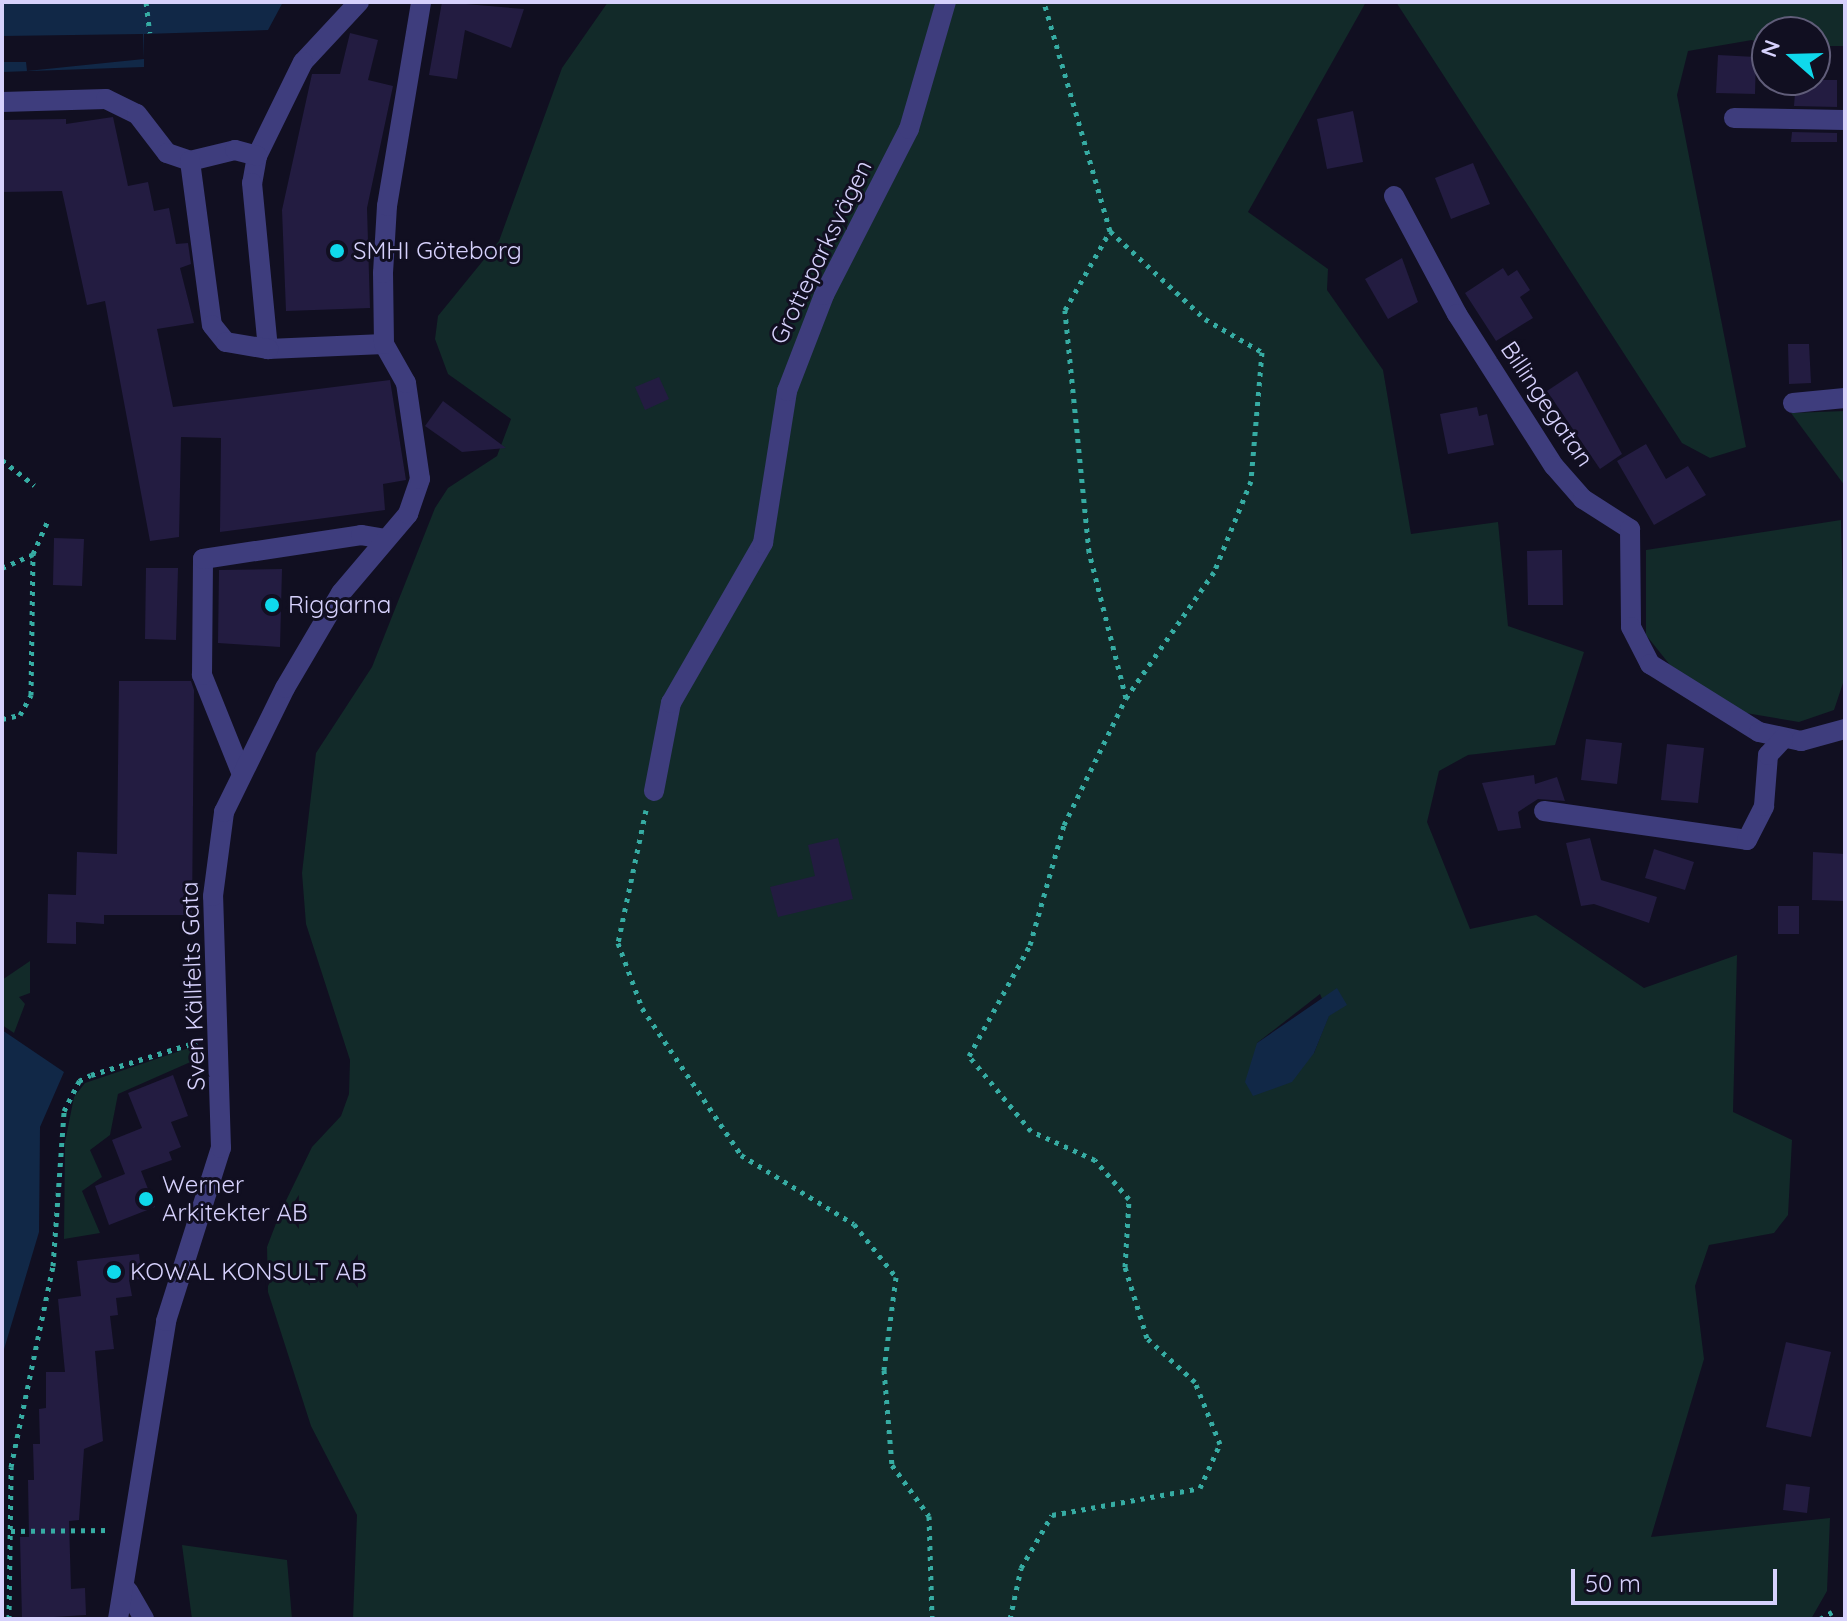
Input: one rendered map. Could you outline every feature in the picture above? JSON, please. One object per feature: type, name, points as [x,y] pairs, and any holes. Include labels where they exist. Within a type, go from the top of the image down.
[{"type":"street","points":[[268,349],[252,183],[257,156],[303,62],[359,2]]},
{"type":"street","points":[[190,161],[212,325],[226,342],[268,349],[384,344],[387,206],[421,2]]},
{"type":"street","name":"Grotteparksvägen","points":[[654,791],[671,703],[763,543],[787,391],[824,295],[909,129],[946,2]]},
{"type":"street","points":[[2,102],[122,104],[167,153],[190,161],[235,150],[257,156]]},
{"type":"street","points":[[1734,118],[1845,120]]},
{"type":"street","name":"Billingegatan","points":[[1394,196],[1457,314],[1554,466],[1583,499],[1630,529],[1631,627],[1650,664],[1695,698],[1783,739],[1820,739],[1845,729]]},
{"type":"street","name":"Sven Källfelts Gata","points":[[118,1619],[128,1591],[153,1382],[221,1148],[223,1036],[215,853],[241,772],[341,593],[408,514],[420,479],[406,383],[384,344]]},
{"type":"street","points":[[1793,403],[1845,398]]},
{"type":"street","points":[[241,772],[202,675],[203,559],[361,535],[385,539]]},
{"type":"street","points":[[1544,811],[1747,840],[1764,806],[1768,755],[1783,739]]},
{"type":"street","points":[[128,1591],[144,1619]]},
{"type":"path","points":[[146,2],[150,33]]},
{"type":"path","points":[[1010,1619],[1021,1568],[1052,1515],[1200,1488],[1220,1444],[1195,1382],[1147,1338],[1125,1267],[1129,1199],[1095,1160],[1031,1131],[969,1056],[1030,945],[1064,825],[1126,698],[1214,572],[1251,481],[1262,352],[1205,319],[1110,231],[1044,2]]},
{"type":"path","points":[[1110,231],[1065,310],[1089,552],[1126,698]]},
{"type":"path","points":[[2,460],[34,485]]},
{"type":"path","points":[[2,719],[20,715],[31,695],[33,554],[48,521]]},
{"type":"path","points":[[2,568],[33,554]]},
{"type":"path","points":[[654,791],[618,943],[642,1008],[741,1155],[854,1224],[896,1277],[884,1370],[892,1465],[929,1516],[932,1619]]},
{"type":"path","points":[[9,1619],[11,1467],[53,1266],[61,1130],[71,1093],[91,1075],[223,1036]]},
{"type":"path","points":[[11,1531],[117,1530]]},
{"type":"path","points":[[1820,1619],[1832,1612]]},
{"type":"green space","points":[[608,2],[1366,2],[1248,212],[1328,269],[1327,290],[1383,370],[1411,534],[1498,522],[1508,626],[1584,652],[1555,745],[1468,755],[1439,771],[1427,822],[1470,929],[1536,915],[1644,988],[1737,955],[1733,1112],[1792,1140],[1788,1215],[1774,1233],[1709,1245],[1695,1286],[1704,1359],[1651,1537],[1830,1518],[1827,1591],[1811,1619],[353,1619],[357,1515],[311,1426],[268,1292],[267,1247],[280,1213],[312,1147],[341,1116],[349,1094],[350,1060],[306,924],[302,873],[316,753],[372,667],[435,508],[448,488],[497,456],[511,419],[448,374],[435,339],[438,316],[499,241],[562,68]],"holes":[[[1320,994],[1329,1015],[1314,1053],[1257,1043]]]},
{"type":"green space","points":[[1396,2],[1845,2],[1845,46],[1831,46],[1831,16],[1751,16],[1751,40],[1688,51],[1677,95],[1746,447],[1710,458],[1682,443]]},
{"type":"green space","points":[[1845,411],[1845,486],[1791,413]]},
{"type":"green space","points":[[1841,520],[1845,677],[1834,710],[1799,722],[1740,712],[1670,665],[1646,635],[1646,550]]},
{"type":"green space","points":[[30,961],[30,993],[19,997],[25,1004],[14,1033],[2,1025],[2,980]]},
{"type":"green space","points":[[195,1046],[195,1060],[118,1094],[110,1135],[90,1150],[102,1177],[82,1191],[100,1233],[64,1239],[65,1142],[74,1097],[85,1083]]},
{"type":"green space","points":[[182,1545],[287,1560],[292,1619],[192,1619]]},
{"type":"water","points":[[2,2],[283,2],[268,30],[144,34],[144,67],[2,72]]},
{"type":"water","points":[[1337,988],[1347,1005],[1329,1016],[1314,1053],[1292,1082],[1253,1096],[1245,1082],[1257,1043]]},
{"type":"water","points":[[2,1030],[64,1072],[40,1127],[39,1232],[2,1356]]},
{"type":"pier","points":[[143,34],[144,59],[27,71],[26,62],[2,62],[2,36]]},
{"type":"building","points":[[442,2],[524,9],[511,48],[465,30],[457,79],[429,75]]},
{"type":"building","points":[[350,33],[378,40],[368,80],[393,86],[367,208],[370,308],[286,311],[282,210],[312,74],[340,74]]},
{"type":"building","points":[[1718,55],[1751,57],[1751,94],[1716,93]]},
{"type":"building","points":[[1831,80],[1837,80],[1837,107],[1794,106],[1795,96],[1831,96]]},
{"type":"building","points":[[1353,111],[1363,162],[1327,169],[1317,119]]},
{"type":"building","points":[[113,117],[128,186],[148,182],[154,211],[169,208],[176,244],[188,243],[191,264],[180,268],[194,323],[157,329],[173,407],[390,380],[406,480],[383,484],[385,510],[220,532],[221,438],[181,437],[179,537],[150,541],[105,301],[87,305],[62,191],[2,192],[2,120],[66,119],[66,124]]},
{"type":"building","points":[[1792,132],[1837,133],[1837,142],[1791,142]]},
{"type":"building","points":[[1473,163],[1490,204],[1451,219],[1435,178]]},
{"type":"building","points":[[1402,258],[1418,302],[1388,319],[1365,279]]},
{"type":"building","points":[[1503,268],[1508,276],[1517,270],[1530,290],[1520,297],[1533,318],[1496,341],[1465,293]]},
{"type":"building","points":[[1788,344],[1809,344],[1811,383],[1789,384]]},
{"type":"building","points":[[1577,371],[1622,454],[1600,469],[1547,391]]},
{"type":"building","points":[[659,377],[669,399],[645,410],[635,387]]},
{"type":"building","points":[[443,401],[506,448],[462,452],[425,426]]},
{"type":"building","points":[[1477,407],[1479,416],[1487,414],[1494,445],[1448,454],[1440,414]]},
{"type":"building","points":[[1646,444],[1666,479],[1688,466],[1706,495],[1654,525],[1617,461]]},
{"type":"building","points":[[54,538],[84,539],[82,586],[53,585]]},
{"type":"building","points":[[1562,550],[1563,605],[1528,605],[1527,551]]},
{"type":"building","points":[[146,568],[178,568],[176,640],[145,639]]},
{"type":"building","points":[[282,569],[280,647],[218,643],[219,570]]},
{"type":"building","points":[[119,681],[191,681],[194,690],[192,915],[104,915],[104,924],[76,922],[76,944],[47,943],[48,894],[76,895],[77,852],[117,854]]},
{"type":"building","points":[[1586,739],[1622,743],[1617,784],[1581,780]]},
{"type":"building","points":[[1667,744],[1704,748],[1698,803],[1661,800]]},
{"type":"building","points":[[1534,775],[1535,784],[1557,777],[1565,801],[1538,799],[1518,812],[1521,828],[1498,831],[1482,783]]},
{"type":"building","points":[[838,838],[853,899],[778,917],[770,887],[815,876],[808,845]]},
{"type":"building","points":[[1590,838],[1601,880],[1657,897],[1649,923],[1594,904],[1581,906],[1566,843]]},
{"type":"building","points":[[1654,849],[1694,862],[1685,890],[1645,878]]},
{"type":"building","points":[[1813,852],[1845,854],[1845,901],[1812,900]]},
{"type":"building","points":[[1778,906],[1799,906],[1799,934],[1778,934]]},
{"type":"building","points":[[173,1075],[188,1116],[171,1122],[181,1147],[169,1152],[172,1160],[141,1171],[155,1207],[109,1225],[95,1186],[125,1174],[112,1140],[142,1128],[128,1093]]},
{"type":"building","points":[[139,1254],[142,1279],[129,1280],[132,1296],[116,1298],[118,1315],[110,1316],[114,1349],[95,1351],[103,1441],[84,1449],[79,1520],[69,1521],[71,1589],[85,1588],[86,1615],[22,1619],[20,1537],[29,1537],[28,1480],[34,1480],[33,1444],[40,1444],[39,1409],[46,1408],[46,1372],[65,1372],[58,1299],[81,1296],[77,1261]]},
{"type":"building","points":[[1786,1342],[1831,1352],[1811,1437],[1766,1427]]},
{"type":"building","points":[[1786,1484],[1810,1487],[1807,1513],[1783,1510]]},
{"type":"place","name":"SMHI Göteborg","points":[[337,251]]},
{"type":"place","name":"Riggarna","points":[[272,605]]},
{"type":"place","name":"Werner Arkitekter AB","points":[[146,1199]]},
{"type":"place","name":"KOWAL KONSULT AB","points":[[114,1272]]}]
